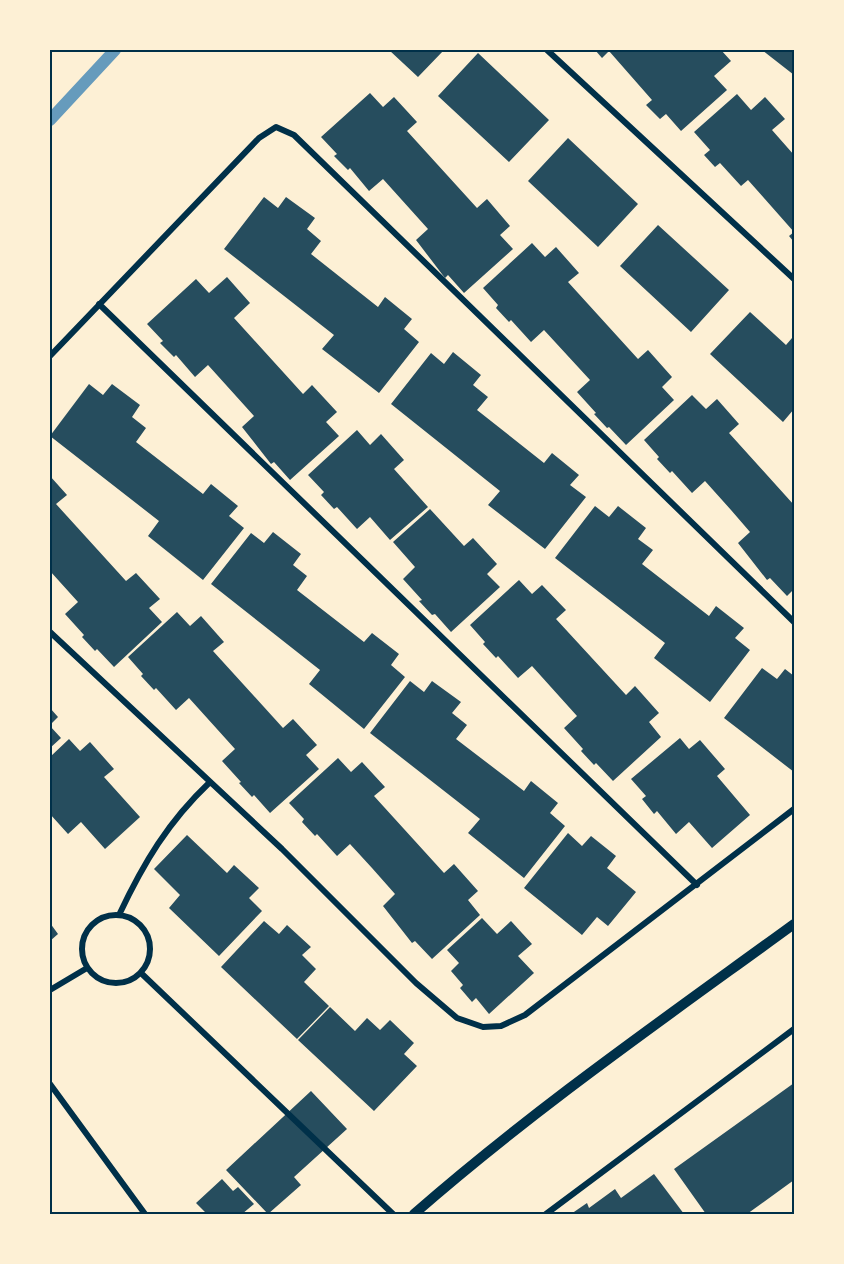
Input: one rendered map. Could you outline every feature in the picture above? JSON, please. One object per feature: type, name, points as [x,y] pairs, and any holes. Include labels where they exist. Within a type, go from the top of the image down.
[{"type":"street","points":[[547,50],[795,279]]},
{"type":"street","points":[[50,356],[259,138],[276,127],[294,135],[795,622]]},
{"type":"street","points":[[99,304],[697,885]]},
{"type":"street","points":[[50,632],[282,849],[424,990],[457,1018],[483,1027],[501,1026],[525,1015],[795,809]]},
{"type":"street","points":[[119,915],[137,877],[160,838],[177,816],[210,782]]},
{"type":"street","points":[[119,915],[134,920],[145,930],[151,944],[149,960],[141,973],[129,981],[113,983],[99,979],[87,968],[82,954],[83,939],[91,925],[104,917],[119,915]]},
{"type":"street","points":[[414,1215],[461,1173],[548,1103],[795,924]]},
{"type":"street","points":[[50,990],[87,968]]},
{"type":"street","points":[[141,973],[393,1215]]},
{"type":"street","points":[[546,1215],[795,1029]]},
{"type":"street","points":[[50,1084],[145,1215]]},
{"type":"building","points":[[389,50],[444,50],[418,77]]},
{"type":"building","points":[[595,50],[721,50],[731,61],[714,76],[727,90],[681,131],[666,114],[660,119],[646,105],[652,100],[609,51],[602,58]]},
{"type":"building","points":[[762,50],[794,50],[794,75]]},
{"type":"building","points":[[478,53],[549,120],[509,162],[438,96]]},
{"type":"building","points":[[370,93],[383,107],[394,97],[417,122],[407,131],[477,208],[487,199],[510,226],[500,235],[513,249],[464,293],[448,275],[445,278],[416,240],[428,229],[383,179],[369,191],[350,168],[348,170],[334,156],[337,154],[321,137]]},
{"type":"building","points":[[737,94],[751,110],[765,97],[785,119],[772,130],[794,155],[794,232],[748,180],[741,186],[720,163],[715,167],[704,155],[710,150],[694,132]]},
{"type":"building","points":[[568,138],[638,204],[598,247],[528,181]]},
{"type":"building","points":[[264,197],[278,208],[286,197],[315,218],[307,229],[321,241],[311,254],[378,307],[385,297],[412,319],[404,329],[419,342],[379,393],[322,349],[334,335],[224,249]]},
{"type":"building","points":[[658,225],[729,290],[691,332],[620,266]]},
{"type":"building","points":[[794,232],[794,242],[789,236]]},
{"type":"building","points":[[532,243],[545,257],[556,247],[579,273],[568,282],[638,359],[648,350],[672,377],[662,387],[674,400],[626,445],[594,414],[596,413],[577,392],[590,380],[544,330],[531,342],[511,320],[509,322],[496,308],[498,305],[483,288]]},
{"type":"building","points":[[227,277],[250,303],[234,318],[303,394],[312,385],[337,412],[326,422],[339,436],[290,480],[274,462],[271,464],[242,427],[254,416],[208,365],[195,377],[176,355],[174,357],[160,343],[163,341],[147,324],[196,279],[209,293]]},
{"type":"building","points":[[750,312],[786,345],[792,338],[794,341],[794,409],[783,422],[710,354]]},
{"type":"building","points":[[453,352],[481,375],[473,385],[488,397],[477,410],[544,463],[552,453],[579,475],[570,485],[586,497],[545,549],[488,505],[500,491],[391,404],[431,353],[444,364]]},
{"type":"building","points":[[89,384],[103,395],[112,384],[140,405],[132,417],[146,428],[136,442],[203,494],[211,484],[238,506],[229,516],[244,528],[203,580],[148,536],[159,521],[50,436]]},
{"type":"building","points":[[692,395],[706,409],[717,399],[739,424],[729,433],[794,505],[794,589],[787,596],[770,578],[767,580],[738,543],[750,532],[705,481],[692,493],[672,471],[670,473],[657,459],[659,457],[644,440]]},
{"type":"building","points":[[357,430],[370,445],[381,434],[404,460],[394,469],[428,507],[390,540],[370,517],[357,529],[337,507],[334,509],[321,495],[324,492],[308,475]]},
{"type":"building","points":[[50,476],[67,495],[56,504],[126,581],[136,573],[160,599],[149,608],[162,622],[114,667],[82,637],[84,635],[65,614],[78,602],[50,571]]},
{"type":"building","points":[[595,506],[609,517],[618,506],[646,528],[638,539],[653,550],[642,564],[709,616],[716,606],[744,628],[735,638],[750,650],[710,702],[654,658],[665,643],[555,558]]},
{"type":"building","points":[[430,509],[464,546],[473,538],[497,564],[487,574],[500,587],[451,632],[419,601],[422,600],[403,579],[415,567],[393,542]]},
{"type":"building","points":[[273,532],[301,554],[293,565],[307,576],[297,590],[364,642],[372,633],[399,654],[391,665],[405,677],[364,729],[309,684],[320,670],[211,584],[251,533],[264,543]]},
{"type":"building","points":[[519,580],[532,594],[542,585],[566,610],[556,619],[626,695],[635,686],[659,713],[649,722],[661,737],[613,781],[581,751],[583,749],[564,728],[577,716],[532,666],[518,678],[498,656],[496,658],[483,644],[485,642],[470,625]]},
{"type":"building","points":[[177,612],[190,626],[201,616],[224,642],[213,651],[283,728],[293,719],[317,745],[306,755],[319,769],[270,813],[254,795],[252,797],[239,783],[241,782],[222,761],[235,749],[189,698],[176,710],[156,688],[154,690],[141,676],[143,674],[128,657]]},
{"type":"building","points":[[762,668],[777,679],[785,669],[794,676],[794,772],[724,718]]},
{"type":"building","points":[[410,681],[424,692],[432,681],[461,702],[452,713],[467,725],[456,739],[524,791],[531,781],[558,803],[550,813],[565,826],[524,878],[468,833],[480,819],[370,733]]},
{"type":"building","points":[[50,708],[58,717],[50,725]]},
{"type":"building","points":[[50,726],[61,738],[50,748]]},
{"type":"building","points":[[680,738],[689,749],[700,740],[725,769],[717,776],[750,815],[712,848],[689,822],[676,834],[657,811],[654,814],[642,799],[646,796],[631,779]]},
{"type":"building","points":[[69,739],[80,751],[90,742],[114,769],[104,777],[140,817],[105,849],[81,822],[68,834],[50,814],[50,757]]},
{"type":"building","points":[[338,758],[351,772],[362,762],[385,787],[374,796],[444,873],[454,864],[478,891],[468,900],[480,915],[432,959],[415,941],[412,943],[383,906],[395,894],[350,844],[337,856],[317,834],[315,836],[302,822],[304,819],[289,803]]},
{"type":"building","points":[[568,833],[582,846],[591,836],[616,856],[607,868],[636,892],[608,926],[597,917],[582,935],[524,888]]},
{"type":"building","points":[[187,835],[227,873],[234,865],[259,888],[249,898],[262,911],[219,956],[169,908],[180,895],[154,869]]},
{"type":"building","points":[[482,918],[497,934],[511,921],[532,944],[518,956],[534,973],[489,1014],[476,998],[472,1002],[460,988],[463,985],[451,971],[459,963],[447,950]]},
{"type":"building","points":[[264,921],[279,934],[287,925],[311,947],[302,955],[316,969],[304,982],[329,1006],[297,1039],[221,967]]},
{"type":"building","points":[[50,923],[58,934],[50,941]]},
{"type":"building","points":[[330,1007],[355,1031],[367,1018],[380,1030],[390,1020],[414,1043],[404,1054],[417,1066],[374,1111],[298,1040]]},
{"type":"building","points":[[794,1083],[794,1180],[747,1214],[706,1214],[674,1169]]},
{"type":"building","points":[[311,1091],[347,1129],[294,1177],[301,1185],[268,1214],[226,1170]]},
{"type":"building","points":[[654,1174],[684,1214],[571,1214],[587,1203],[589,1208],[615,1189],[621,1198]]},
{"type":"building","points":[[222,1179],[233,1191],[238,1187],[254,1204],[242,1214],[207,1214],[196,1203]]},
{"type":"waterway","points":[[50,120],[115,50]]}]
